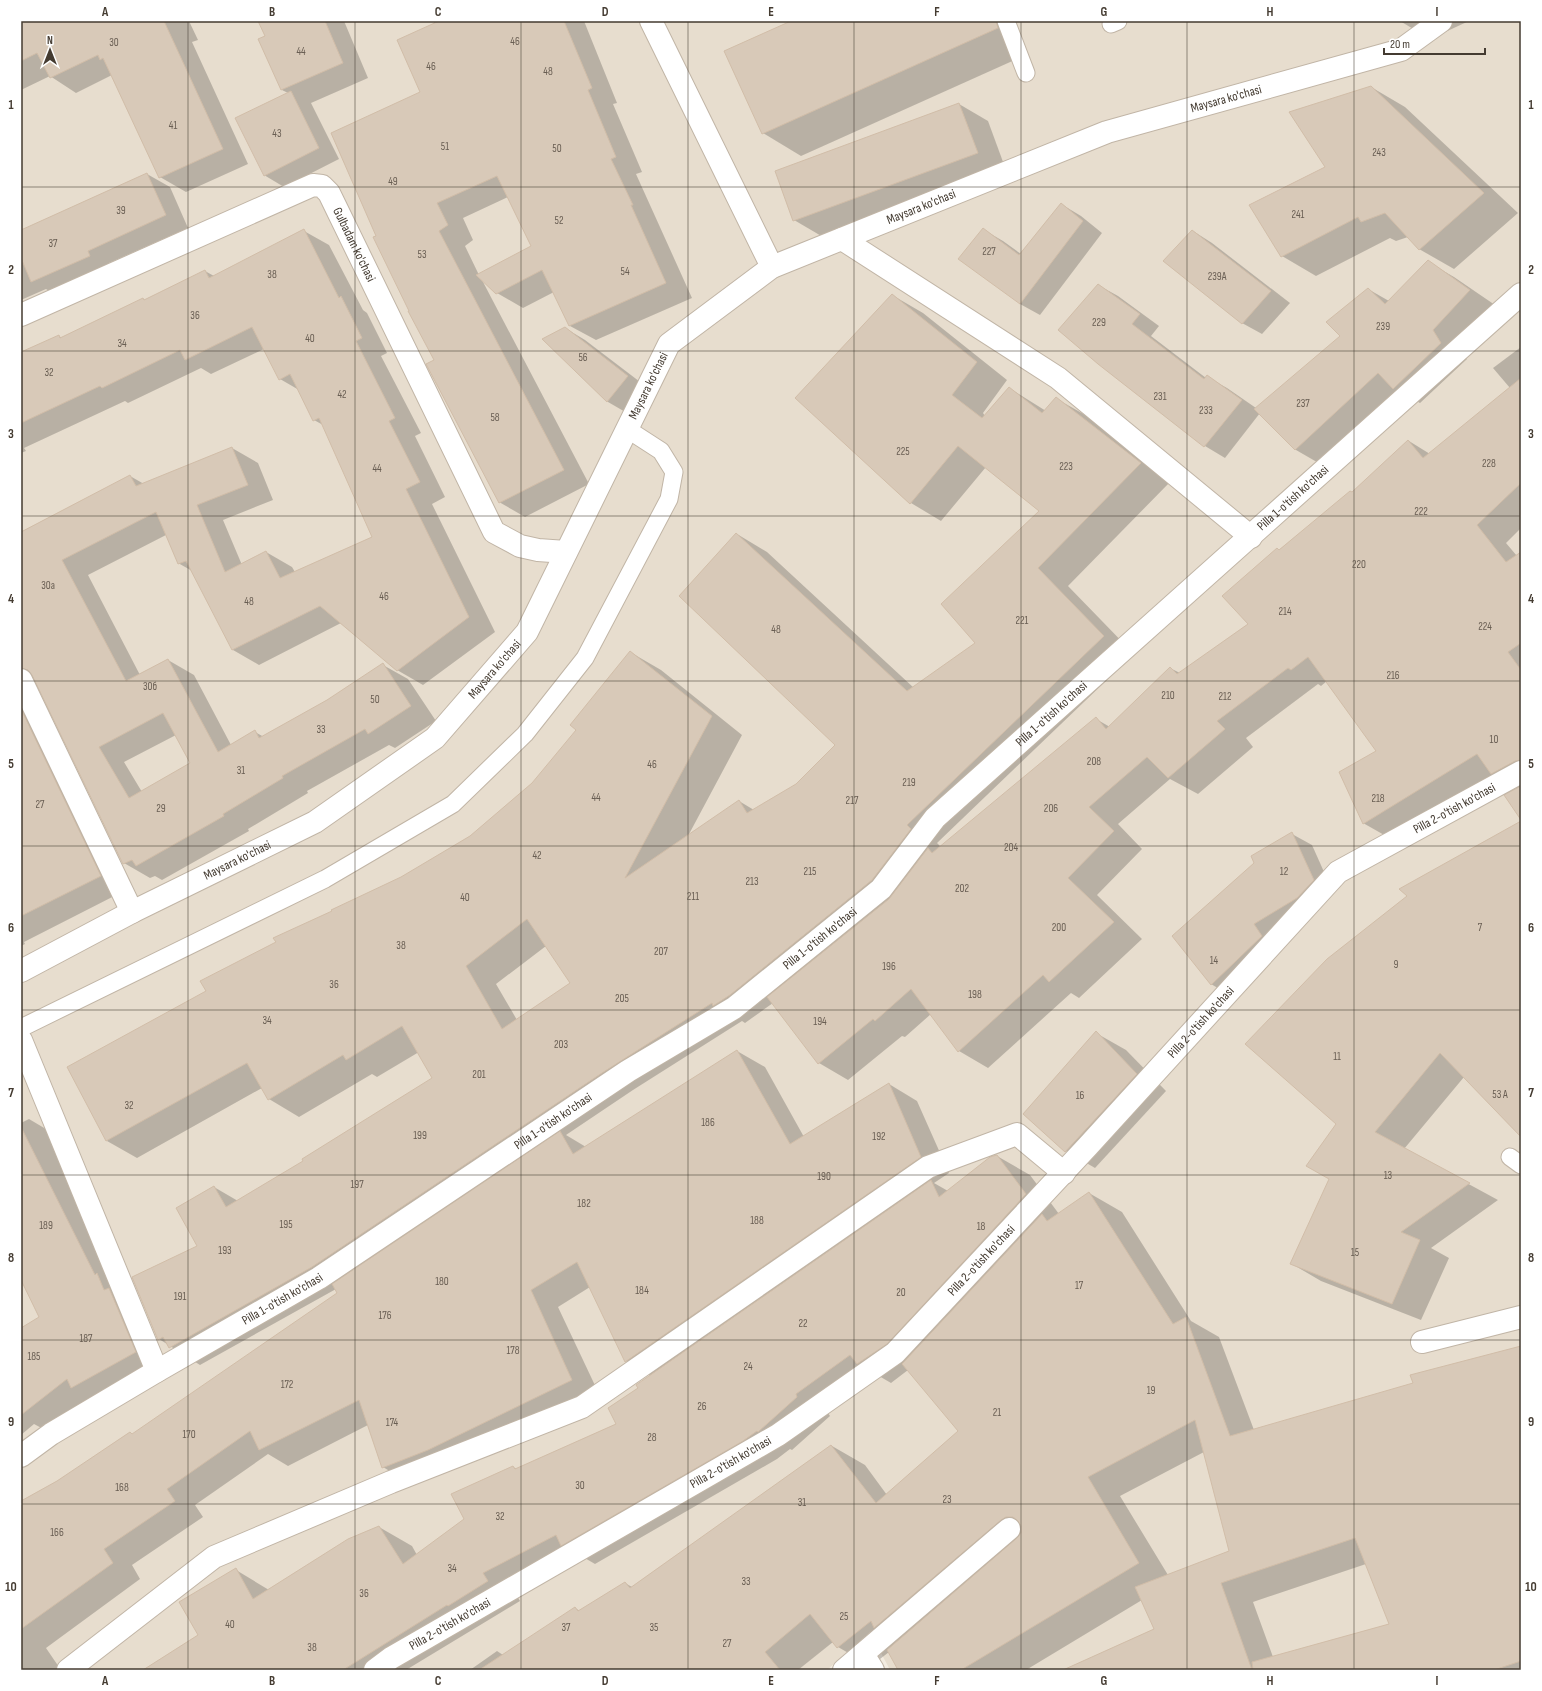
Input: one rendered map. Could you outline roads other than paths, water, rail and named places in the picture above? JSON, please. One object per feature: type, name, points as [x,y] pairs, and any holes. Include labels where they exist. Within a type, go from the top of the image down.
[{"type":"street","points":[[651,21],[772,267]]},
{"type":"street","name":"Maysara ko'chasi","points":[[21,971],[132,912],[315,822],[435,738],[527,632],[669,344],[772,267],[1107,132],[1401,50],[1441,21]]},
{"type":"street","name":"Gulbadam ko'chasi","points":[[21,315],[313,185],[322,186],[329,193],[494,532],[520,546],[538,550],[566,552]]},
{"type":"street","points":[[842,239],[1058,378],[1251,537]]},
{"type":"street","name":"Pilla 1-o'tish ko'chasi","points":[[21,1456],[51,1434],[319,1278],[628,1071],[734,1008],[881,889],[935,818],[1521,294]]},
{"type":"street","points":[[21,680],[132,912]]},
{"type":"street","name":"Pilla 2-o'tish ko'chasi","points":[[375,1670],[391,1658],[778,1436],[895,1353],[1064,1173],[1338,872],[1521,772]]},
{"type":"street","points":[[21,1040],[157,1371]]},
{"type":"street","points":[[68,1670],[214,1557],[391,1482],[582,1407],[928,1167],[1017,1134],[1064,1173]]},
{"type":"street","points":[[1422,1342],[1521,1317]]},
{"type":"street","points":[[844,1670],[868,1662],[1008,1529]]},
{"type":"lane","points":[[1006,21],[1026,73]]},
{"type":"lane","points":[[21,1028],[325,879],[453,804],[525,734],[585,658],[669,499],[674,472],[661,451],[627,429]]}]
